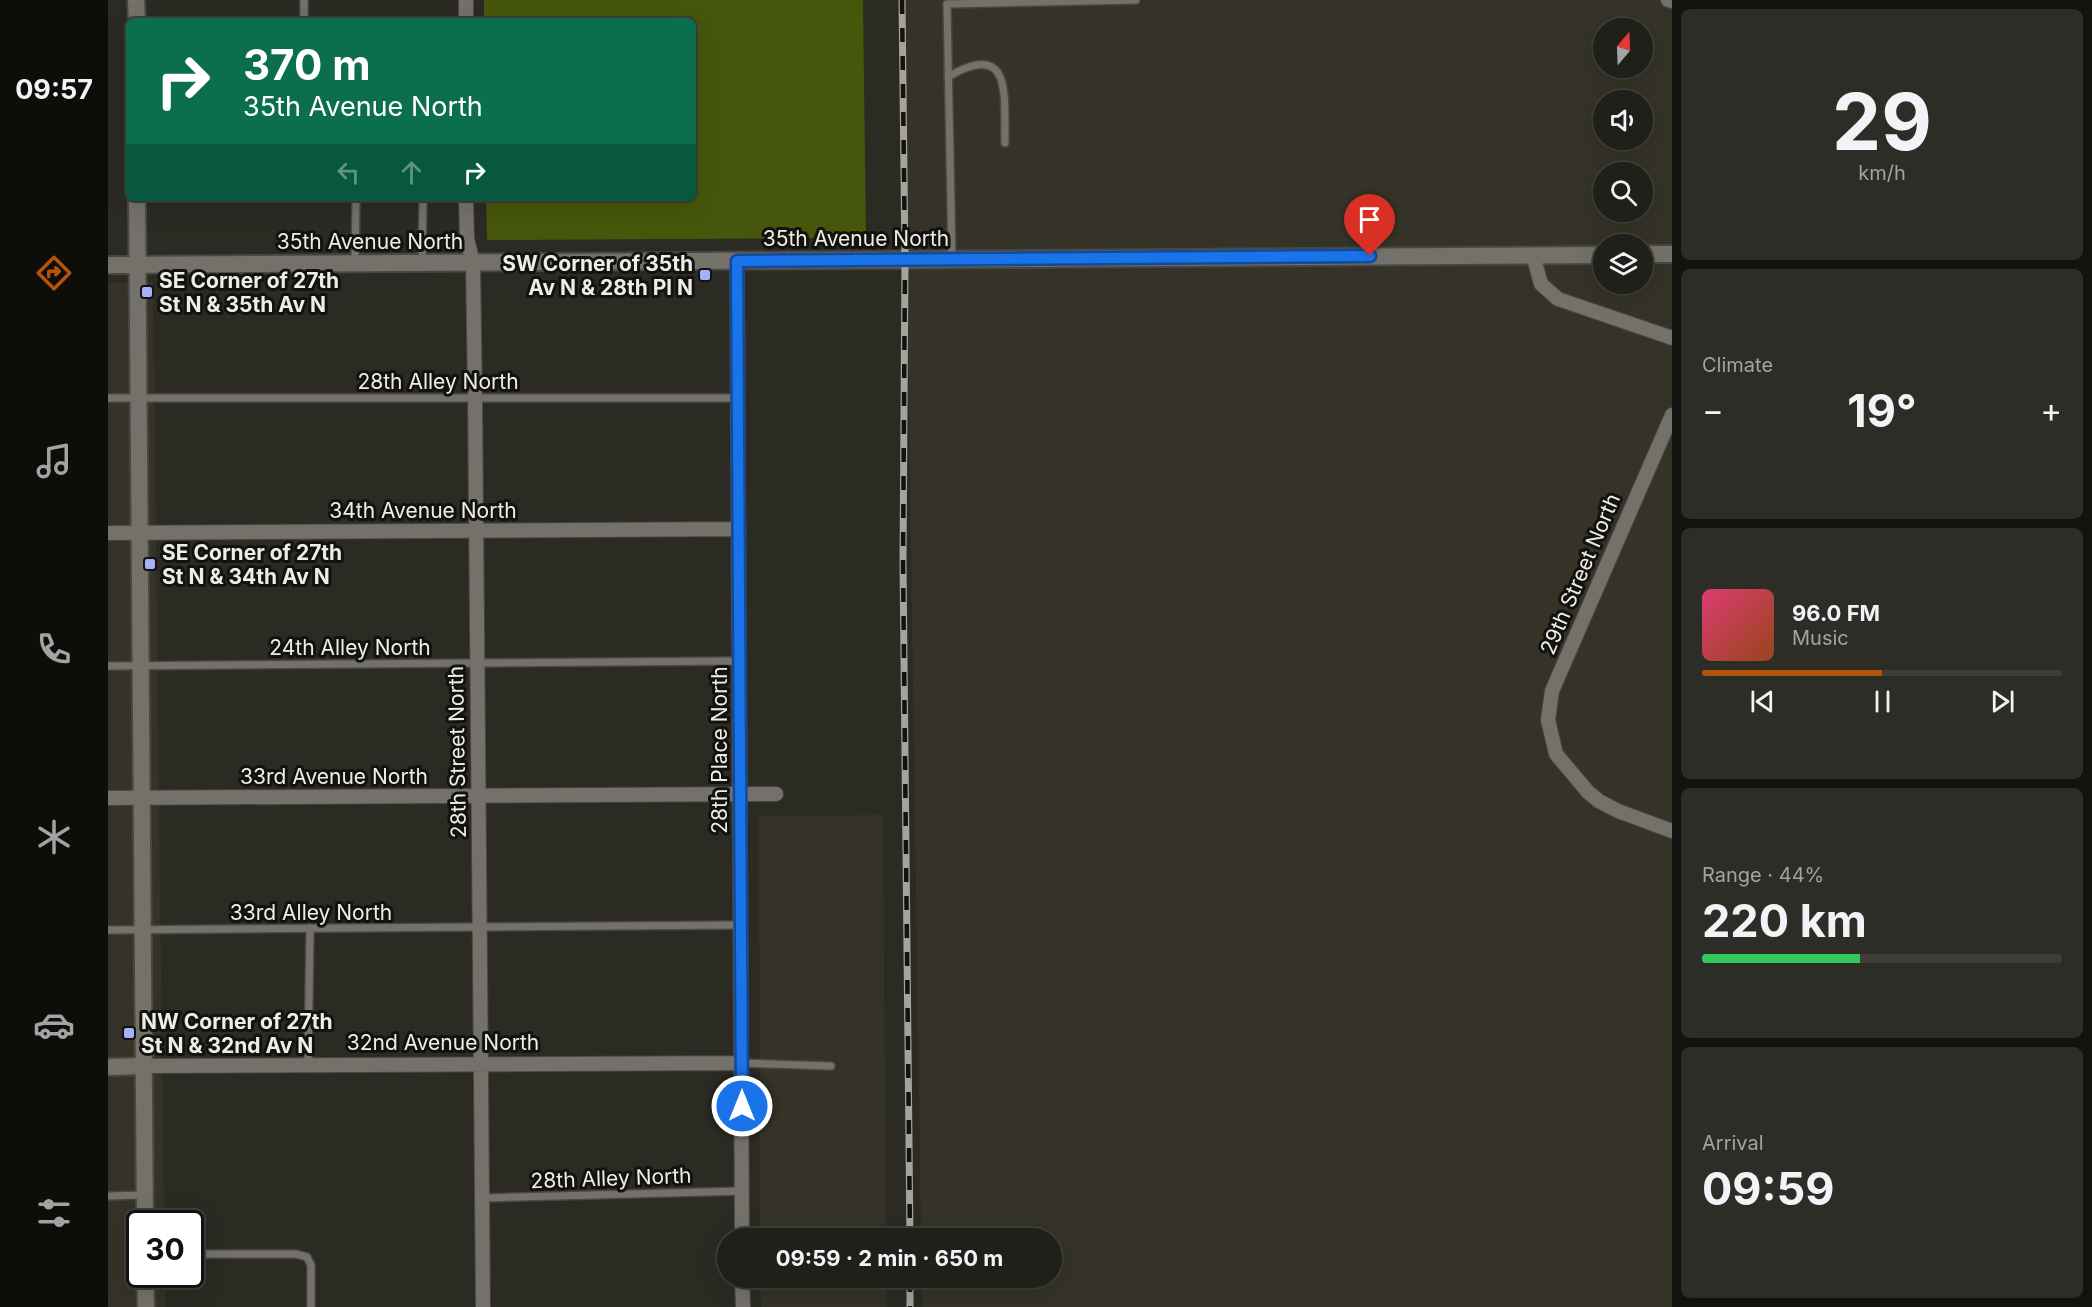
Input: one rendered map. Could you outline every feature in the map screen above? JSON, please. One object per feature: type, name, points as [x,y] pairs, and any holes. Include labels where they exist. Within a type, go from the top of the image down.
[{"type":"street","points":[[136,0],[136,18]]},
{"type":"street","points":[[465,0],[466,18]]},
{"type":"street","points":[[137,201],[145,1210]]},
{"type":"street","name":"28th Street North","points":[[466,201],[467,239],[473,263],[476,398],[475,531],[483,1307]]},
{"type":"street","points":[[1653,254],[1672,254]]},
{"type":"street","points":[[1533,255],[1541,284],[1558,299],[1672,339]]},
{"type":"street","name":"35th Avenue North","points":[[108,266],[1593,255]]},
{"type":"street","name":"28th Place North","points":[[737,261],[742,1228]]},
{"type":"street","name":"29th Street North","points":[[1672,416],[1552,691],[1548,720],[1556,754],[1588,792],[1599,801],[1672,831]]},
{"type":"street","name":"34th Avenue North","points":[[108,533],[739,528]]},
{"type":"street","name":"33rd Avenue North","points":[[108,798],[776,794]]},
{"type":"street","name":"32nd Avenue North","points":[[108,1067],[741,1064]]},
{"type":"street","points":[[146,1288],[146,1307]]},
{"type":"street","points":[[742,1288],[742,1307]]},
{"type":"lane","points":[[304,0],[304,18]]},
{"type":"lane","points":[[952,260],[947,4],[1136,0]]},
{"type":"lane","points":[[948,77],[971,65],[988,64],[996,69],[1001,77],[1005,98],[1005,143]]},
{"type":"lane","points":[[356,201],[356,264]]},
{"type":"lane","points":[[422,263],[423,201]]},
{"type":"lane","name":"28th Alley North","points":[[108,398],[738,398]]},
{"type":"lane","name":"24th Alley North","points":[[140,665],[739,661]]},
{"type":"lane","points":[[108,666],[140,665]]},
{"type":"lane","points":[[480,927],[741,925]]},
{"type":"lane","name":"33rd Alley North","points":[[108,930],[480,927]]},
{"type":"lane","points":[[308,1066],[310,928]]},
{"type":"lane","points":[[741,1064],[831,1066]]},
{"type":"lane","name":"28th Alley North","points":[[482,1198],[742,1191]]},
{"type":"lane","points":[[108,1196],[145,1195]]},
{"type":"lane","points":[[204,1254],[297,1254],[307,1257],[311,1265],[311,1307]]},
{"type":"shaded area","points":[[903,0],[1672,0],[1672,1307],[922,1307],[922,1288],[1062,1288],[1062,1228],[921,1228]]},
{"type":"shaded area","points":[[153,282],[164,1210],[126,1210],[126,1288],[165,1288],[165,1307],[108,1307],[108,283]]},
{"type":"shaded area","points":[[883,815],[886,1228],[760,1228],[759,816]]},
{"type":"shaded area","points":[[760,1288],[886,1288],[887,1307],[761,1307]]},
{"type":"green space","points":[[484,0],[863,0],[866,238],[487,240],[486,201],[696,201],[696,18],[484,18]]},
{"type":"railway","points":[[902,0],[905,260],[903,562],[910,1228]]},
{"type":"railway","points":[[910,1288],[910,1307]]},
{"type":"place","name":"SW Corner of 35th Av N & 28th Pl N","points":[[705,275]]},
{"type":"place","name":"SE Corner of 27th St N & 35th Av N","points":[[147,292]]},
{"type":"place","name":"SE Corner of 27th St N & 34th Av N","points":[[150,564]]},
{"type":"place","name":"NW Corner of 27th St N & 32nd Av N","points":[[129,1033]]},
{"type":"route","points":[[742,1106],[737,261],[1370,256]]}]
